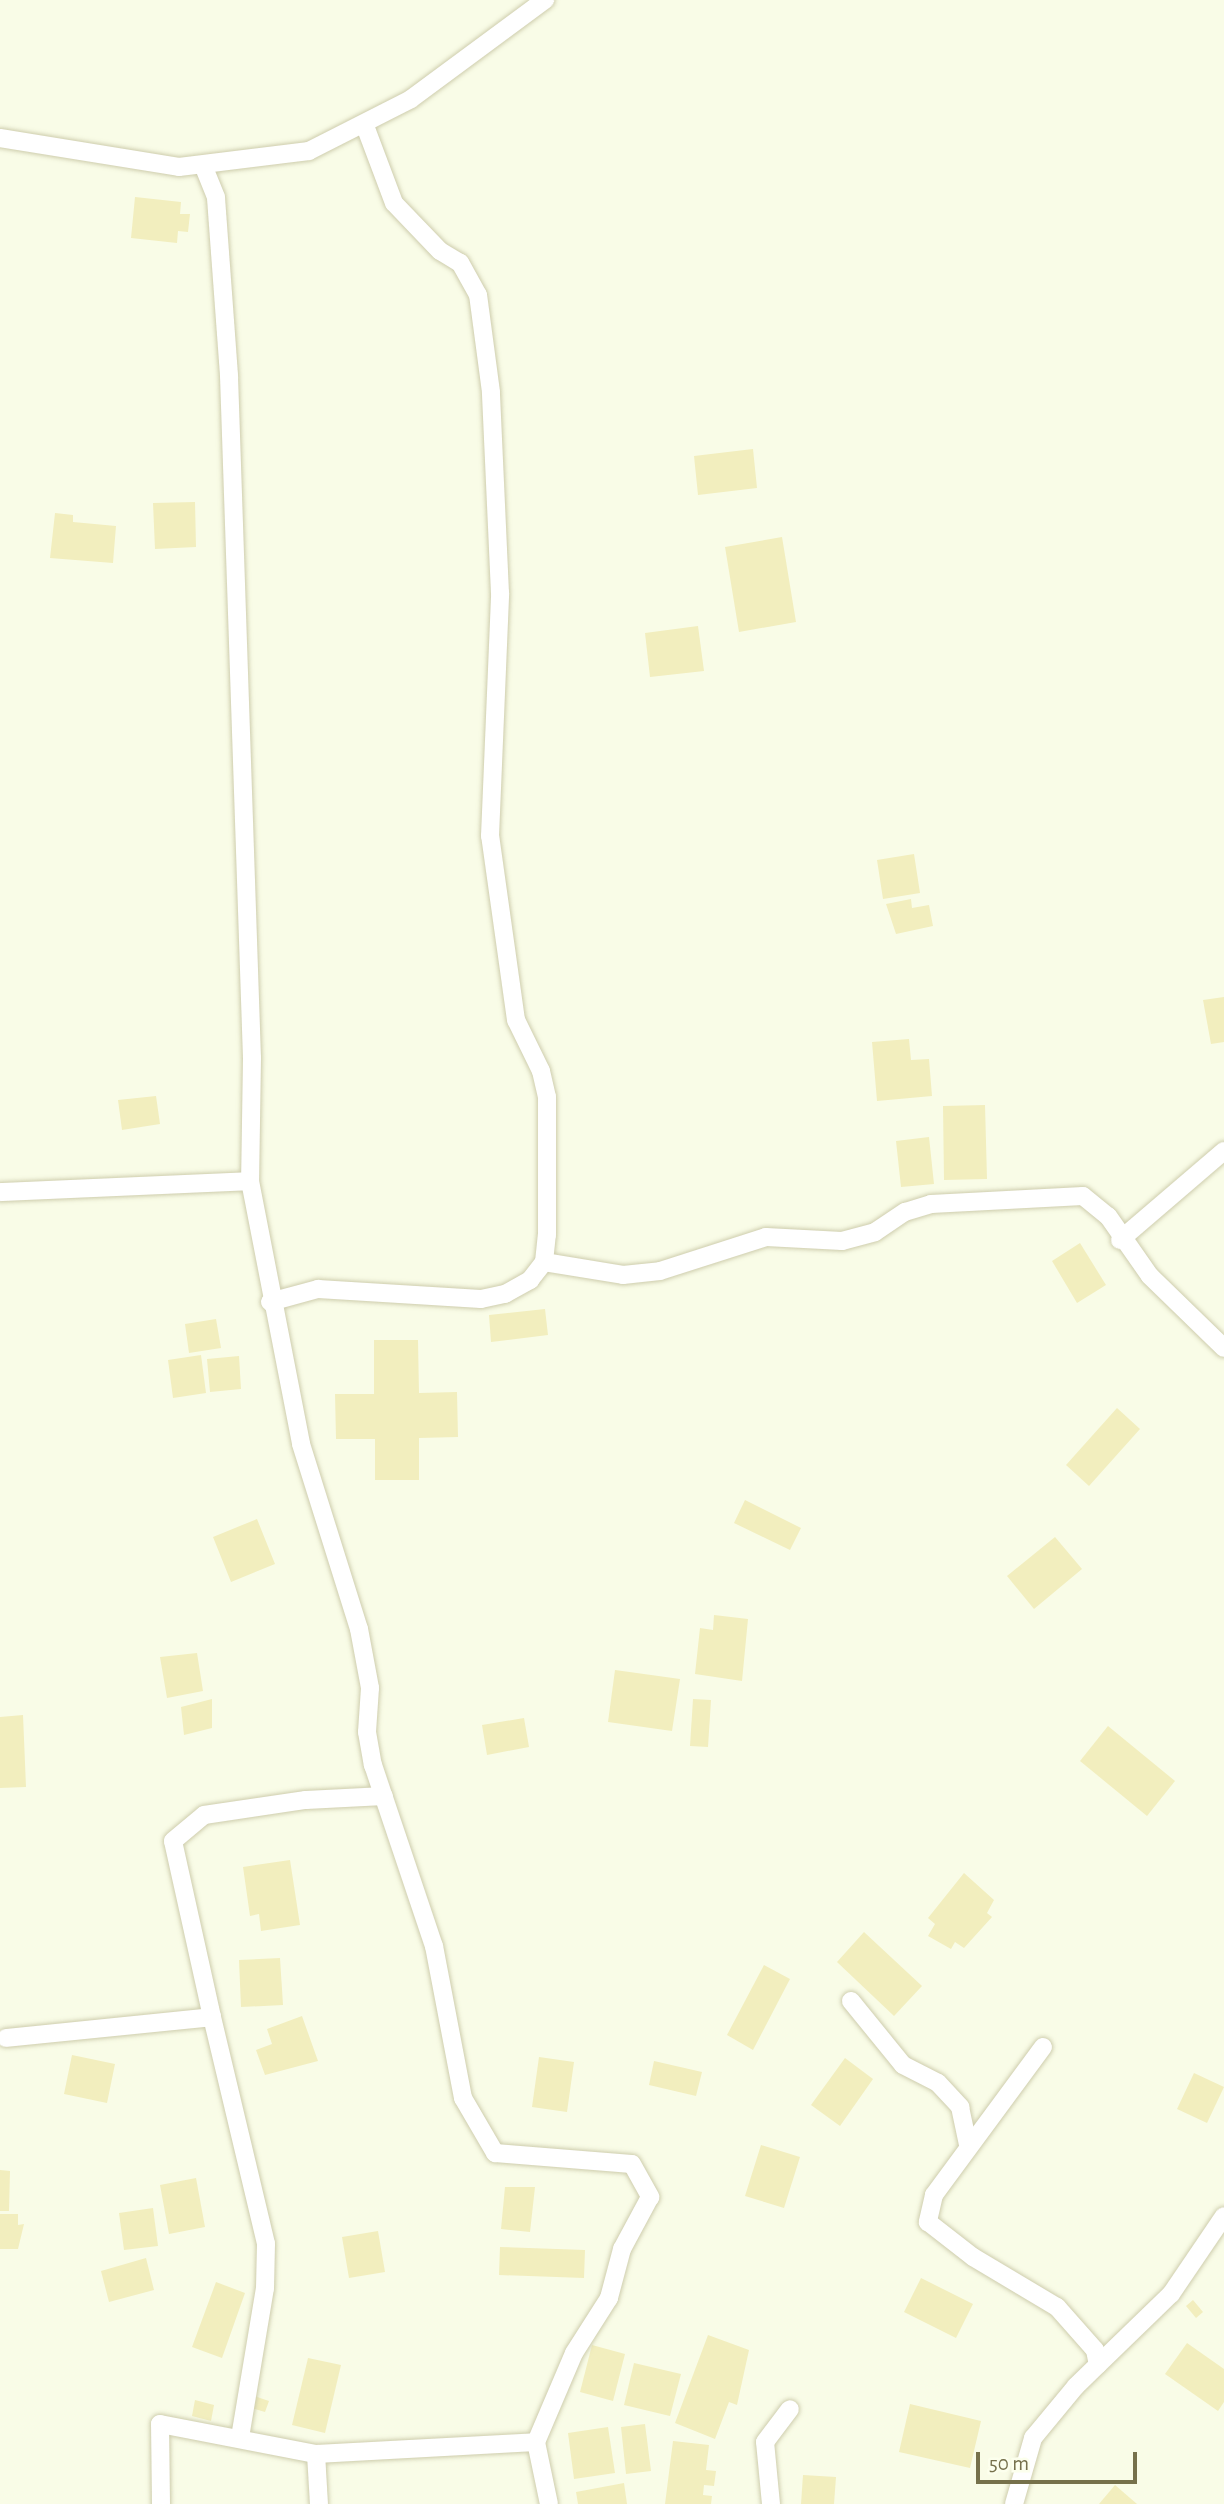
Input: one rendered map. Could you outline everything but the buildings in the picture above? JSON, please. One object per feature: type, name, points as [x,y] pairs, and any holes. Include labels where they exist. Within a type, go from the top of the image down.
[{"type":"street","points":[[0,138],[145,165],[203,165],[309,151],[365,126],[411,99],[544,0]]},
{"type":"street","points":[[270,1302],[317,1289],[481,1299],[513,1289],[544,1262],[547,1097],[541,1071],[516,1020],[490,836],[500,593],[491,392],[478,295],[460,263],[440,251],[394,203],[365,126]]},
{"type":"street","points":[[203,165],[216,198],[229,376],[252,1058],[250,1181],[270,1302],[301,1444],[359,1629],[370,1688],[367,1731],[384,1796],[433,1946],[463,2098],[478,2128],[495,2153],[632,2164],[650,2197],[622,2249],[609,2298],[574,2353],[536,2442],[549,2504]]},
{"type":"street","points":[[1120,1240],[1224,1151]]},
{"type":"street","points":[[0,1192],[250,1181]]},
{"type":"street","points":[[544,1262],[622,1275],[660,1271],[766,1237],[842,1241],[875,1232],[905,1212],[931,1204],[1038,1196],[1083,1196],[1108,1216],[1120,1240],[1150,1276],[1224,1348]]},
{"type":"street","points":[[240,2437],[265,2288],[266,2244],[173,1841],[204,1815],[306,1800],[384,1796]]},
{"type":"street","points":[[851,2001],[902,2065],[938,2083],[960,2107],[968,2144]]},
{"type":"street","points":[[6,2038],[212,2017]]},
{"type":"street","points":[[1043,2047],[968,2144],[934,2195],[928,2222],[974,2258],[1057,2306],[1095,2350],[1098,2365]]},
{"type":"street","points":[[1014,2504],[1033,2438],[1098,2365],[1171,2294],[1224,2217]]},
{"type":"street","points":[[771,2504],[765,2442],[790,2409]]},
{"type":"street","points":[[161,2504],[160,2424],[240,2437],[316,2454],[536,2442]]},
{"type":"street","points":[[316,2454],[319,2504]]}]
